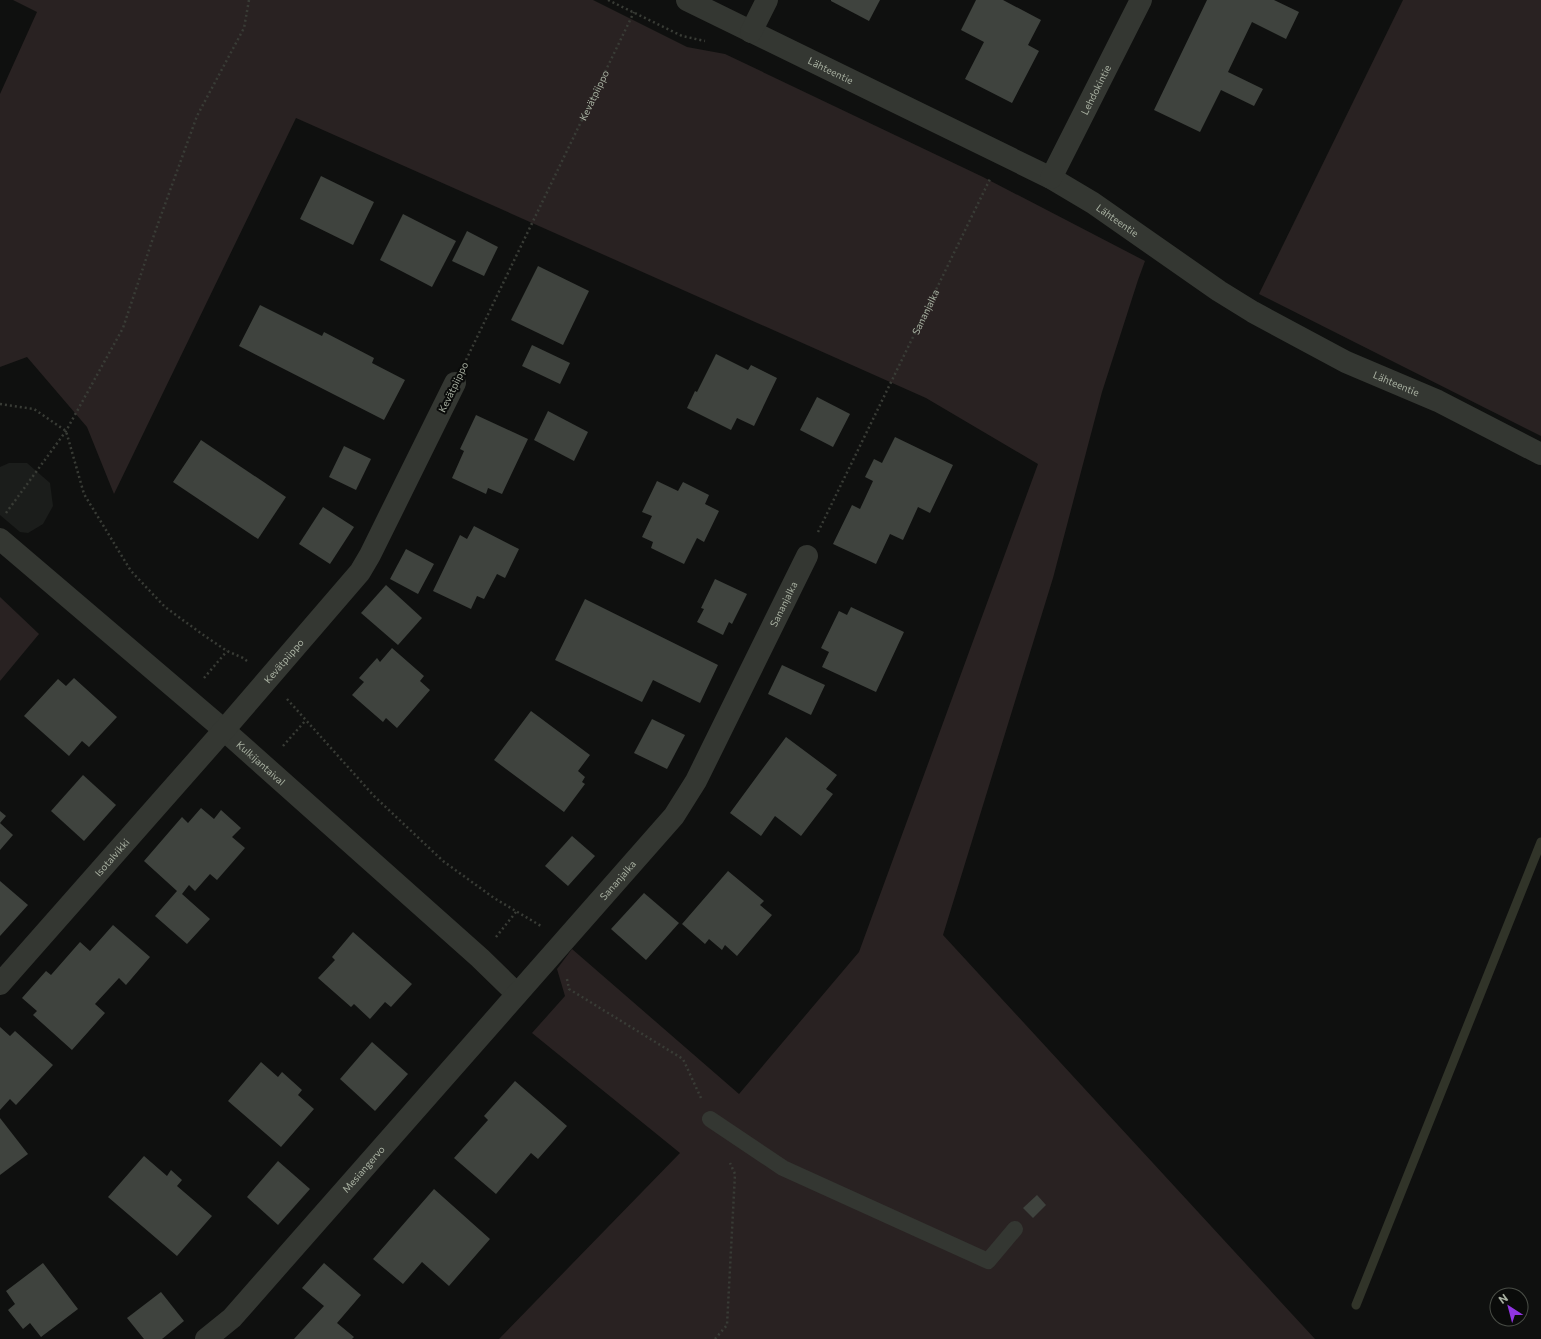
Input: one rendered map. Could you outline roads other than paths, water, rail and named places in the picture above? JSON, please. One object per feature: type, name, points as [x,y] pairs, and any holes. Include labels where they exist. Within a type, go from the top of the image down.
[{"type":"street","name":"Lähteentie","points":[[687,0],[1051,178],[1093,203],[1219,291],[1254,312],[1346,362],[1438,401],[1541,454]]},
{"type":"street","points":[[751,32],[767,0]]},
{"type":"street","name":"Lehdokintie","points":[[1051,178],[1140,0]]},
{"type":"street","name":"Kevätpiippo","points":[[224,730],[267,678],[360,572],[370,555],[455,384]]},
{"type":"street","name":"Kulkijantaival","points":[[0,539],[224,730],[480,958],[517,994]]},
{"type":"street","name":"Sananjalka","points":[[517,994],[677,810],[696,781],[807,556]]},
{"type":"street","name":"Isotalvikki","points":[[0,984],[224,730]]},
{"type":"street","name":"Mesiangervo","points":[[206,1339],[232,1318],[517,994]]},
{"type":"lane","points":[[710,1118],[783,1168],[988,1261],[1015,1229]]},
{"type":"waterway","points":[[1356,1305],[1541,842]]}]
